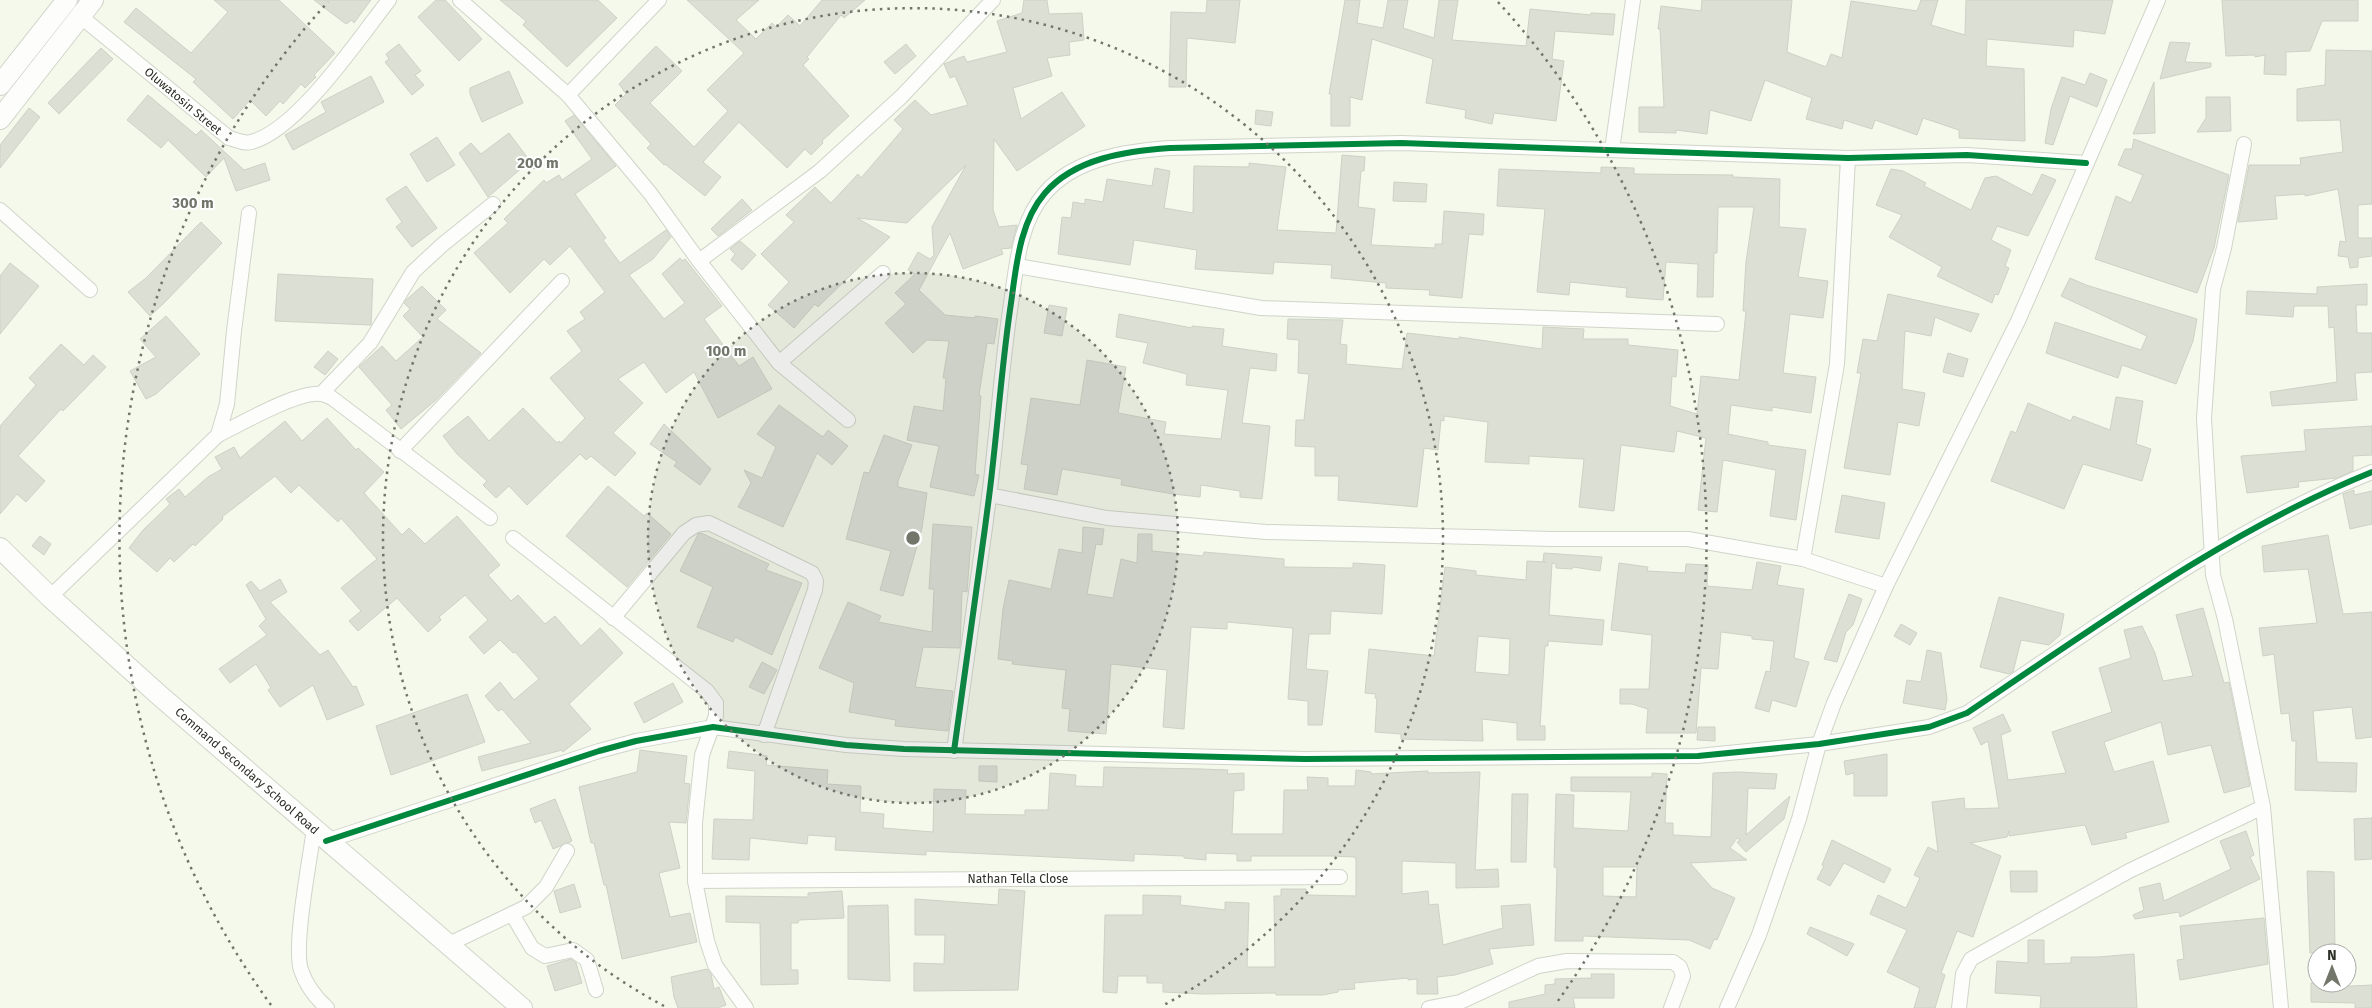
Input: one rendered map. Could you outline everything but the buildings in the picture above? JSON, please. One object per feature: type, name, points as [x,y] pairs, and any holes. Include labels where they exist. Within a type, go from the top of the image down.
[{"type":"main road","points":[[0,85],[67,0]]},
{"type":"main road","points":[[0,119],[93,0]]},
{"type":"main road","name":"Command Secondary School Road","points":[[0,548],[50,597],[320,835],[522,1008]]},
{"type":"street","name":"Oluwatosin Street","points":[[80,16],[229,138],[249,143],[268,136],[313,97],[390,0]]},
{"type":"street","points":[[460,0],[568,95],[650,193],[699,262],[779,363],[848,420]]},
{"type":"street","points":[[568,95],[659,0]]},
{"type":"street","points":[[699,262],[820,171],[901,97],[993,0]]},
{"type":"street","points":[[1612,150],[1633,0]]},
{"type":"street","points":[[1727,1008],[1759,935],[1799,819],[1819,744],[1834,702],[1886,586],[2018,321],[2158,0]]},
{"type":"street","points":[[954,752],[989,496],[1000,379],[1017,266],[1029,217],[1045,192],[1066,175],[1090,162],[1132,151],[1170,148],[1339,143],[1848,158],[1967,155],[2086,163]]},
{"type":"street","points":[[2244,144],[2224,248],[2213,289],[2204,418],[2213,575],[2226,619],[2263,807],[2281,1008]]},
{"type":"street","points":[[1803,559],[1838,364],[1848,158]]},
{"type":"street","points":[[321,394],[370,343],[413,272],[431,254],[493,204]]},
{"type":"street","points":[[0,210],[90,290]]},
{"type":"street","points":[[218,435],[228,404],[234,331],[249,213]]},
{"type":"street","points":[[1017,266],[1262,308],[1716,324]]},
{"type":"street","points":[[779,363],[883,274]]},
{"type":"street","points":[[400,451],[562,281]]},
{"type":"street","points":[[50,597],[218,435],[271,409],[307,396],[321,394],[332,398],[490,518]]},
{"type":"street","points":[[327,1008],[308,986],[300,969],[301,928],[320,835],[636,741],[713,726],[764,735],[797,737],[846,745],[954,752],[1364,759],[1698,756],[1819,744],[1928,727],[1967,713],[2211,552],[2322,492],[2372,472]]},
{"type":"street","points":[[989,496],[1106,518],[1266,532],[1552,539],[1688,539],[1803,559],[1886,586]]},
{"type":"street","points":[[613,618],[684,533],[696,525],[709,523],[812,572],[816,581],[815,590],[764,735]]},
{"type":"street","points":[[513,538],[706,691],[716,703],[713,726],[706,741],[701,764],[694,824],[695,882],[707,941],[715,965],[746,1008]]},
{"type":"street","points":[[1959,1008],[1963,974],[1971,959],[2129,871],[2263,807]]},
{"type":"street","points":[[447,945],[526,907],[546,887],[567,851]]},
{"type":"street","name":"Nathan Tella Close","points":[[695,882],[1340,877]]},
{"type":"street","points":[[512,914],[532,948],[546,956],[573,950],[587,960],[596,990]]},
{"type":"street","points":[[1429,1008],[1460,1002],[1538,966],[1567,961],[1673,962],[1680,967],[1683,976],[1671,1008]]},
{"type":"cycle path","points":[[954,751],[989,497],[1007,333],[1020,248],[1029,219],[1045,193],[1057,181],[1086,164],[1119,154],[1154,149],[1401,143],[1848,158],[1967,155],[2086,163]]},
{"type":"cycle path","points":[[326,841],[599,751],[636,741],[713,727],[846,745],[904,749],[1305,759],[1698,756],[1819,744],[1929,727],[1967,713],[2114,614],[2214,551],[2265,522],[2372,472]]}]
